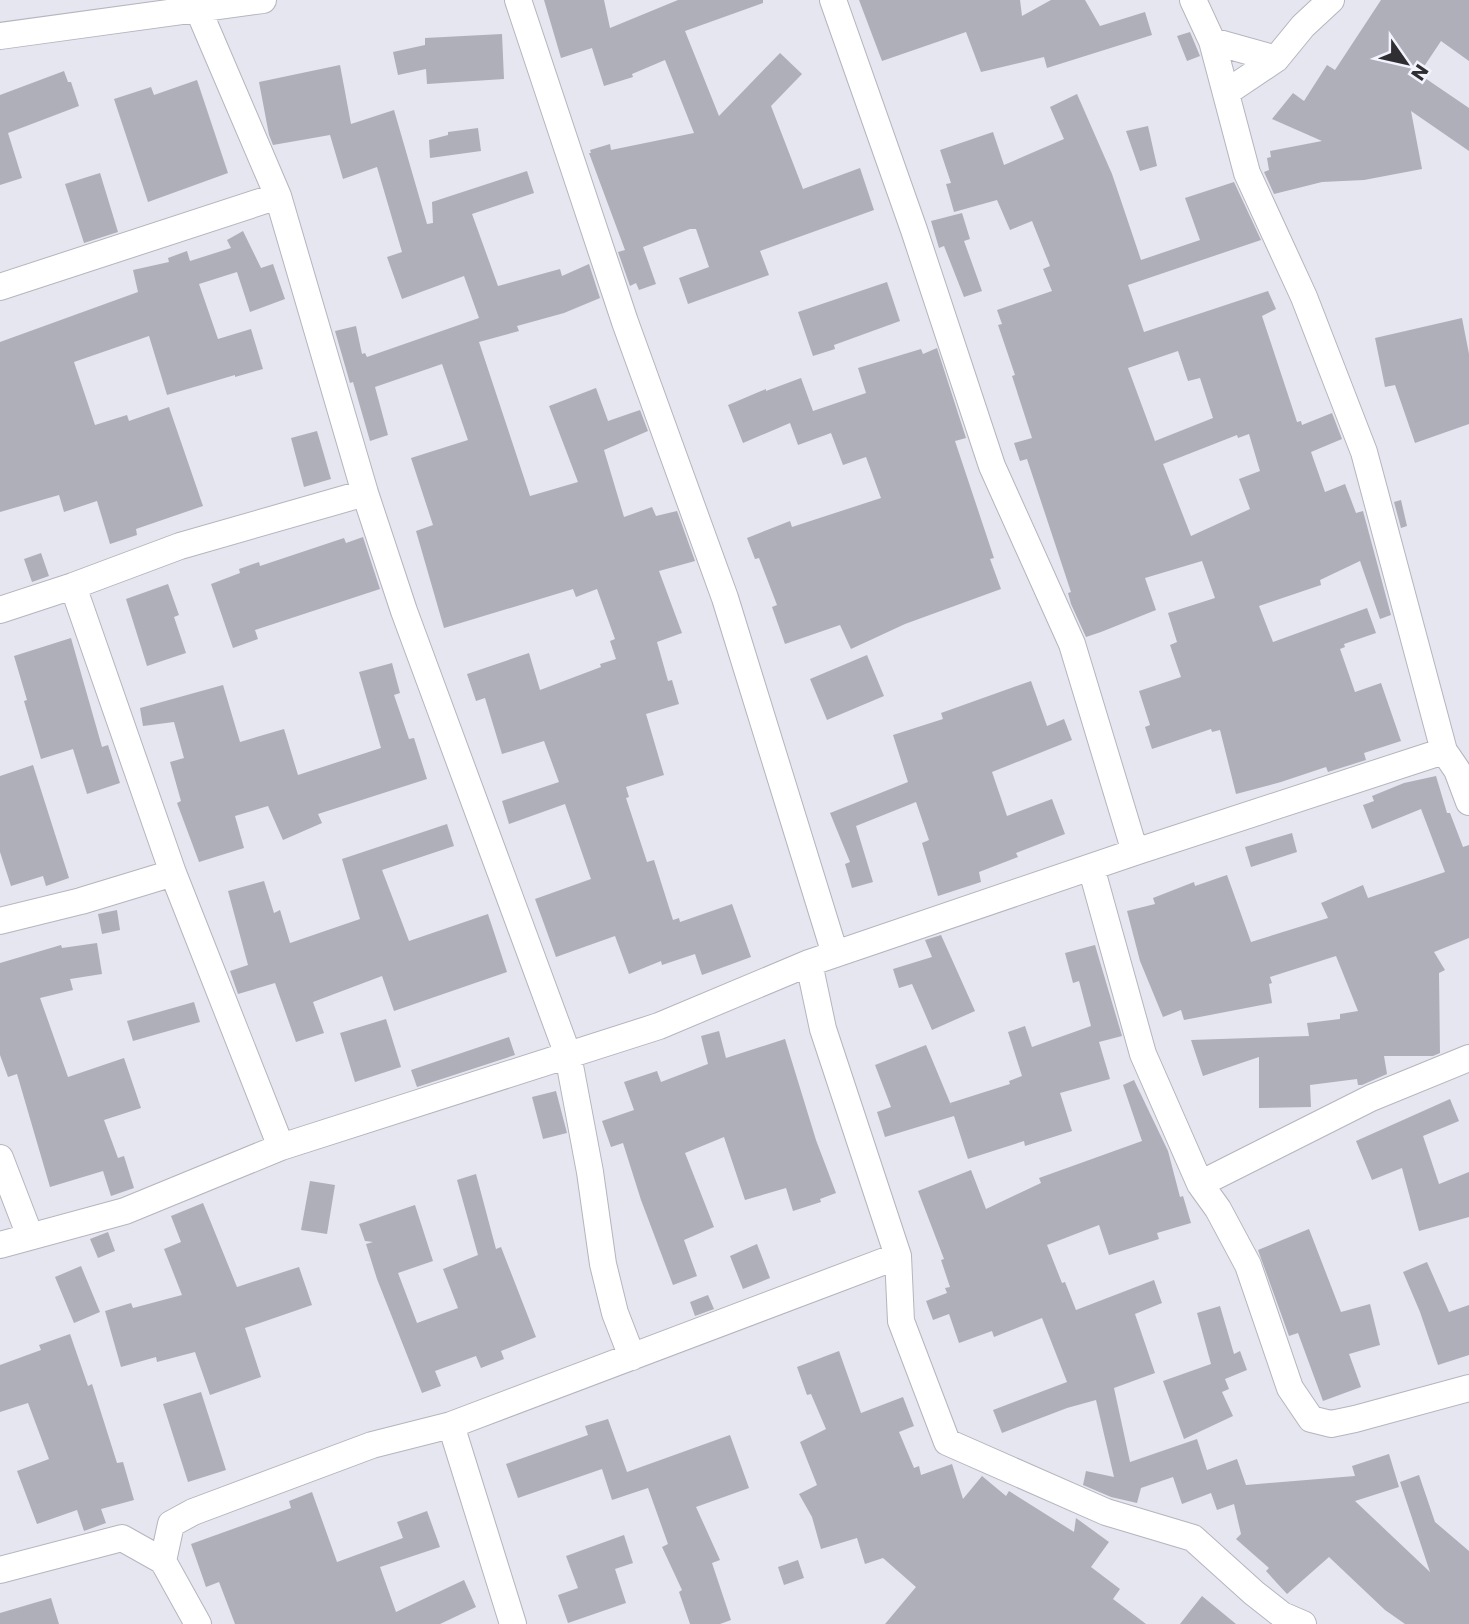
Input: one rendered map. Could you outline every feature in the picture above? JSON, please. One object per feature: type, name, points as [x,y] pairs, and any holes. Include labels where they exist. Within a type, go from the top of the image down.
[{"type":"street","points":[[0,36],[263,0]]},
{"type":"street","points":[[518,0],[625,322],[725,598],[835,954]]},
{"type":"street","points":[[834,0],[992,466],[1072,643],[1135,852]]},
{"type":"street","points":[[1193,0],[1212,41],[1247,173],[1304,297],[1364,452],[1469,802]]},
{"type":"street","points":[[1227,92],[1276,59],[1303,26],[1331,0]]},
{"type":"street","points":[[198,9],[278,196],[365,493],[413,637],[568,1055],[590,1172],[603,1264],[615,1313],[632,1357]]},
{"type":"street","points":[[1212,41],[1276,59]]},
{"type":"street","points":[[0,286],[278,196]]},
{"type":"street","points":[[0,610],[180,546],[365,493]]},
{"type":"street","points":[[73,586],[173,873],[281,1147]]},
{"type":"street","points":[[0,1245],[125,1211],[281,1147],[659,1026],[809,963],[1135,852],[1456,758]]},
{"type":"street","points":[[1091,867],[1143,1054],[1200,1184],[1218,1209],[1248,1265],[1290,1388],[1311,1419],[1331,1424],[1469,1388]]},
{"type":"street","points":[[0,921],[81,901],[173,873]]},
{"type":"street","points":[[809,963],[823,1029],[898,1256],[901,1321],[947,1442],[1106,1512],[1193,1538],[1254,1594],[1282,1615],[1303,1624]]},
{"type":"street","points":[[1200,1184],[1371,1098],[1469,1058]]},
{"type":"street","points":[[0,1158],[30,1236]]},
{"type":"street","points":[[163,1561],[170,1524],[193,1512],[372,1445],[451,1425],[898,1256]]},
{"type":"street","points":[[451,1425],[513,1624]]},
{"type":"street","points":[[0,1570],[122,1538],[163,1561],[198,1624]]},
{"type":"building","points":[[544,0],[604,0],[610,28],[678,0],[763,0],[763,3],[685,31],[719,116],[780,53],[802,74],[771,106],[803,189],[860,168],[874,210],[760,251],[769,275],[688,304],[679,278],[709,267],[696,229],[690,229],[643,247],[656,284],[639,290],[636,283],[630,286],[618,252],[625,250],[590,150],[610,144],[611,150],[694,133],[665,60],[632,74],[633,77],[604,86],[592,48],[561,58]]},
{"type":"building","points":[[859,0],[1020,0],[1022,16],[1051,0],[1085,0],[1100,26],[1145,12],[1152,35],[1047,68],[1044,57],[981,72],[966,32],[882,61]]},
{"type":"building","points":[[1381,0],[1469,0],[1469,61],[1441,41],[1419,74],[1469,108],[1469,151],[1411,111],[1422,169],[1364,180],[1322,182],[1274,194],[1264,172],[1269,170],[1267,158],[1271,157],[1270,151],[1322,141],[1272,119],[1293,93],[1304,101],[1327,65],[1335,70]]},
{"type":"building","points":[[1190,32],[1200,56],[1187,61],[1177,36]]},
{"type":"building","points":[[502,34],[504,79],[427,84],[426,69],[398,75],[393,52],[425,45],[425,38]]},
{"type":"building","points":[[340,65],[351,124],[394,110],[427,224],[433,223],[432,202],[527,171],[534,193],[472,214],[498,286],[560,269],[562,276],[589,264],[600,298],[564,313],[517,326],[519,331],[479,342],[530,496],[578,482],[549,406],[596,388],[608,421],[640,410],[648,431],[604,450],[624,517],[652,507],[656,516],[677,511],[695,561],[659,571],[682,633],[657,642],[668,681],[672,680],[679,704],[646,714],[664,775],[626,787],[629,797],[626,798],[647,862],[654,860],[673,920],[679,918],[680,922],[732,904],[751,957],[702,975],[695,954],[662,965],[661,961],[629,974],[615,936],[556,957],[535,899],[591,879],[565,804],[509,824],[502,801],[559,782],[544,741],[502,754],[485,698],[476,701],[467,674],[529,653],[540,690],[616,659],[610,641],[615,639],[597,589],[576,597],[573,589],[444,628],[416,531],[433,525],[411,458],[468,440],[442,364],[375,387],[388,435],[370,441],[335,331],[356,326],[362,354],[365,353],[367,357],[479,318],[464,276],[402,299],[387,257],[402,252],[377,167],[343,179],[330,135],[273,145],[259,82]]},
{"type":"building","points":[[64,71],[68,82],[71,82],[79,106],[8,133],[22,178],[0,185],[0,95]]},
{"type":"building","points":[[197,80],[228,173],[148,202],[114,99],[151,87],[154,95]]},
{"type":"building","points":[[1077,94],[1112,174],[1141,260],[1200,240],[1185,198],[1234,182],[1261,240],[1128,285],[1144,332],[1268,291],[1276,309],[1262,316],[1297,422],[1301,421],[1302,425],[1332,413],[1342,439],[1311,452],[1325,492],[1345,484],[1356,513],[1363,511],[1391,615],[1380,619],[1360,561],[1320,580],[1321,585],[1259,606],[1273,642],[1367,608],[1376,633],[1344,644],[1345,647],[1340,649],[1355,692],[1381,683],[1401,741],[1364,753],[1366,760],[1328,772],[1326,767],[1236,794],[1220,730],[1212,732],[1211,729],[1152,749],[1145,727],[1150,725],[1139,691],[1181,677],[1170,645],[1177,642],[1168,613],[1215,598],[1202,561],[1145,578],[1156,610],[1086,637],[1071,604],[1068,593],[1071,592],[1027,459],[1020,461],[1014,443],[1032,438],[998,325],[1002,324],[997,310],[1052,291],[1043,269],[1050,266],[1032,221],[1010,230],[997,200],[954,212],[946,184],[951,183],[940,150],[993,132],[1004,165],[1064,139],[1050,107]],"holes":[[[1178,351],[1188,381],[1200,378],[1213,418],[1155,441],[1128,368]],[[1249,434],[1260,471],[1239,479],[1250,509],[1191,536],[1163,464],[1237,435],[1238,438]]]},
{"type":"building","points":[[1148,126],[1157,166],[1140,171],[1126,131]]},
{"type":"building","points":[[478,128],[481,151],[430,158],[429,140],[448,135],[448,132]]},
{"type":"building","points":[[100,173],[118,232],[84,243],[65,184]]},
{"type":"building","points":[[962,213],[970,239],[964,241],[982,291],[964,297],[944,246],[939,248],[931,221]]},
{"type":"building","points":[[243,231],[261,268],[273,264],[285,299],[250,312],[237,272],[199,284],[218,339],[251,329],[263,369],[167,395],[149,336],[74,362],[95,425],[127,415],[129,421],[169,407],[203,506],[136,529],[137,535],[110,544],[97,501],[64,512],[59,495],[0,512],[0,342],[138,292],[133,270],[169,262],[168,258],[187,251],[190,261],[231,248],[227,240]]},
{"type":"building","points":[[887,282],[900,321],[834,345],[835,349],[813,356],[798,312]]},
{"type":"building","points":[[1462,318],[1469,354],[1469,424],[1415,443],[1395,385],[1385,387],[1375,338]]},
{"type":"building","points":[[937,348],[966,438],[955,441],[994,558],[990,559],[1001,589],[905,624],[851,649],[840,625],[785,644],[772,607],[777,605],[759,558],[755,559],[747,538],[790,521],[792,527],[881,498],[866,457],[843,465],[831,433],[798,445],[790,423],[743,443],[728,405],[801,378],[813,411],[866,393],[858,368],[921,349],[923,354]]},
{"type":"building","points":[[317,431],[331,479],[304,487],[291,438]]},
{"type":"building","points":[[1401,500],[1407,526],[1401,528],[1394,502]]},
{"type":"building","points":[[363,537],[380,589],[255,630],[258,639],[233,648],[211,584],[259,562],[260,566],[344,538],[346,543]]},
{"type":"building","points":[[41,553],[49,576],[32,582],[24,559]]},
{"type":"building","points":[[168,584],[179,615],[174,617],[186,653],[147,666],[126,599]]},
{"type":"building","points":[[71,638],[102,747],[108,745],[120,783],[87,794],[73,749],[41,759],[14,656]]},
{"type":"building","points":[[867,655],[884,696],[827,720],[810,679]]},
{"type":"building","points":[[392,663],[400,693],[394,695],[409,739],[414,738],[427,779],[318,814],[322,823],[283,840],[268,806],[235,816],[244,848],[199,862],[177,803],[181,801],[170,762],[184,758],[174,722],[143,726],[140,708],[223,685],[240,742],[284,729],[298,775],[381,748],[359,672]]},
{"type":"building","points":[[1031,681],[1047,726],[1064,719],[1072,740],[992,772],[1007,816],[1052,799],[1065,834],[1016,853],[1018,857],[979,872],[981,882],[938,896],[922,843],[929,840],[916,802],[856,826],[873,882],[852,888],[845,864],[850,862],[830,813],[908,782],[893,735],[943,719],[941,713]]},
{"type":"building","points":[[33,765],[69,878],[46,886],[43,876],[11,886],[0,852],[0,776]]},
{"type":"building","points":[[1436,776],[1447,813],[1450,813],[1463,847],[1469,845],[1469,938],[1434,952],[1445,970],[1439,973],[1440,1053],[1433,1056],[1384,1056],[1387,1074],[1362,1085],[1358,1085],[1357,1079],[1310,1085],[1311,1107],[1259,1108],[1259,1057],[1203,1076],[1191,1040],[1309,1036],[1307,1023],[1340,1019],[1340,1014],[1358,1011],[1336,956],[1270,977],[1272,1003],[1184,1020],[1181,1010],[1163,1017],[1140,961],[1127,911],[1155,904],[1153,898],[1194,882],[1195,886],[1227,875],[1251,942],[1328,918],[1321,903],[1363,885],[1368,898],[1445,872],[1421,809],[1372,829],[1363,805],[1374,801],[1372,796],[1404,783]]},
{"type":"building","points":[[447,824],[454,846],[382,870],[409,941],[488,914],[507,972],[394,1011],[382,976],[313,1002],[324,1033],[296,1042],[275,983],[238,994],[230,971],[248,965],[228,891],[264,881],[274,913],[280,910],[290,943],[360,919],[342,859]]},
{"type":"building","points":[[1292,833],[1297,852],[1251,867],[1245,847]]},
{"type":"building","points":[[117,910],[120,930],[102,934],[98,914]]},
{"type":"building","points":[[941,935],[975,1011],[932,1030],[912,984],[899,988],[893,969],[932,957],[925,940]]},
{"type":"building","points":[[97,943],[102,974],[70,979],[73,990],[40,998],[68,1077],[124,1058],[141,1108],[104,1120],[118,1158],[124,1156],[134,1188],[111,1196],[103,1171],[50,1187],[17,1074],[8,1077],[0,1055],[0,963],[61,945],[62,948]]},
{"type":"building","points":[[1095,945],[1122,1036],[1099,1042],[1110,1079],[1060,1093],[1072,1131],[1025,1146],[1024,1141],[968,1159],[954,1116],[885,1137],[877,1112],[891,1107],[875,1065],[926,1045],[950,1103],[1010,1084],[1009,1081],[1022,1076],[1008,1032],[1025,1026],[1032,1047],[1091,1026],[1079,981],[1073,983],[1065,953]]},
{"type":"building","points":[[194,1002],[200,1022],[133,1041],[127,1021]]},
{"type":"building","points":[[386,1019],[401,1067],[355,1082],[340,1033]]},
{"type":"building","points":[[719,1031],[726,1058],[785,1039],[816,1140],[836,1193],[820,1199],[821,1202],[793,1211],[786,1188],[745,1200],[724,1137],[685,1153],[714,1227],[684,1240],[697,1276],[673,1285],[623,1143],[611,1147],[602,1121],[634,1110],[624,1082],[657,1071],[661,1082],[708,1064],[701,1036]]},
{"type":"building","points":[[509,1037],[515,1055],[417,1087],[411,1070]]},
{"type":"building","points":[[1134,1080],[1168,1151],[1180,1197],[1183,1196],[1191,1223],[1157,1233],[1159,1239],[1109,1255],[1099,1225],[1047,1245],[1076,1310],[1154,1280],[1162,1303],[1135,1314],[1155,1373],[1114,1388],[1130,1462],[1197,1439],[1207,1470],[1237,1459],[1246,1485],[1355,1476],[1352,1466],[1389,1454],[1399,1487],[1355,1501],[1430,1572],[1400,1482],[1419,1475],[1435,1522],[1469,1551],[1469,1624],[1405,1624],[1385,1610],[1329,1557],[1287,1594],[1266,1571],[1269,1568],[1236,1539],[1241,1534],[1234,1504],[1217,1510],[1211,1493],[1182,1504],[1173,1477],[1141,1488],[1137,1503],[1111,1497],[1083,1485],[1086,1471],[1114,1477],[1096,1400],[1002,1433],[993,1410],[1067,1382],[1042,1318],[994,1337],[992,1331],[959,1343],[949,1314],[933,1320],[926,1301],[947,1293],[945,1288],[950,1287],[941,1260],[944,1259],[918,1191],[971,1170],[986,1209],[1041,1183],[1039,1178],[1142,1141],[1123,1085]]},
{"type":"building","points":[[556,1091],[567,1133],[543,1139],[532,1097]]},
{"type":"building","points":[[1450,1099],[1459,1121],[1423,1136],[1439,1184],[1469,1172],[1469,1217],[1419,1231],[1402,1168],[1372,1180],[1356,1141]]},
{"type":"building","points":[[476,1174],[496,1249],[501,1247],[536,1337],[501,1351],[504,1359],[481,1368],[476,1356],[435,1371],[441,1386],[422,1393],[377,1279],[366,1244],[373,1242],[365,1241],[359,1224],[415,1205],[433,1261],[398,1273],[417,1323],[458,1308],[443,1269],[478,1255],[457,1180]]},
{"type":"building","points":[[310,1181],[335,1185],[327,1234],[301,1230]]},
{"type":"building","points":[[203,1203],[237,1287],[299,1267],[312,1305],[245,1328],[261,1377],[210,1395],[195,1352],[157,1362],[156,1357],[121,1367],[105,1311],[131,1303],[133,1308],[182,1295],[164,1249],[181,1242],[171,1216]]},
{"type":"building","points":[[1309,1229],[1341,1312],[1370,1304],[1380,1345],[1349,1354],[1361,1387],[1323,1401],[1298,1333],[1289,1336],[1258,1250]]},
{"type":"building","points":[[108,1232],[115,1251],[98,1258],[90,1239]]},
{"type":"building","points":[[757,1244],[770,1278],[743,1289],[730,1256]]},
{"type":"building","points":[[1427,1262],[1449,1312],[1469,1305],[1469,1355],[1438,1365],[1403,1272]]},
{"type":"building","points":[[81,1266],[100,1312],[74,1323],[55,1277]]},
{"type":"building","points":[[708,1295],[714,1309],[695,1316],[690,1302]]},
{"type":"building","points":[[1220,1306],[1234,1354],[1240,1351],[1247,1370],[1225,1379],[1229,1389],[1222,1392],[1233,1416],[1184,1439],[1163,1381],[1211,1364],[1197,1313]]},
{"type":"building","points":[[70,1334],[88,1386],[92,1384],[117,1463],[123,1462],[134,1500],[101,1509],[106,1523],[84,1531],[77,1510],[37,1524],[17,1471],[49,1459],[28,1403],[0,1412],[0,1365],[41,1350],[39,1345]]},
{"type":"building","points":[[839,1351],[861,1413],[903,1397],[914,1426],[899,1432],[914,1468],[919,1466],[921,1475],[952,1464],[963,1499],[982,1476],[1006,1496],[1009,1491],[1074,1532],[1076,1518],[1109,1542],[1091,1567],[1120,1589],[1113,1599],[1146,1624],[885,1624],[916,1587],[883,1558],[865,1564],[857,1538],[821,1549],[812,1517],[799,1494],[817,1485],[800,1442],[826,1429],[811,1394],[807,1395],[797,1367]]},
{"type":"building","points":[[201,1392],[226,1470],[188,1482],[163,1404]]},
{"type":"building","points":[[608,1419],[627,1472],[730,1435],[749,1488],[696,1507],[720,1560],[712,1563],[731,1620],[720,1624],[690,1624],[679,1592],[682,1590],[662,1547],[668,1544],[648,1488],[612,1500],[602,1469],[518,1498],[506,1464],[588,1435],[585,1426]]},
{"type":"building","points":[[312,1492],[337,1562],[403,1538],[397,1522],[427,1511],[440,1547],[380,1567],[396,1612],[464,1580],[476,1607],[440,1624],[235,1624],[219,1582],[206,1587],[191,1544],[291,1508],[289,1501]]},
{"type":"building","points":[[624,1535],[633,1563],[615,1569],[626,1603],[568,1623],[558,1595],[578,1588],[566,1556]]},
{"type":"building","points":[[798,1560],[804,1578],[784,1585],[778,1567]]},
{"type":"building","points":[[1202,1596],[1236,1624],[1180,1624]]},
{"type":"building","points":[[51,1598],[59,1624],[0,1624],[0,1613]]}]
